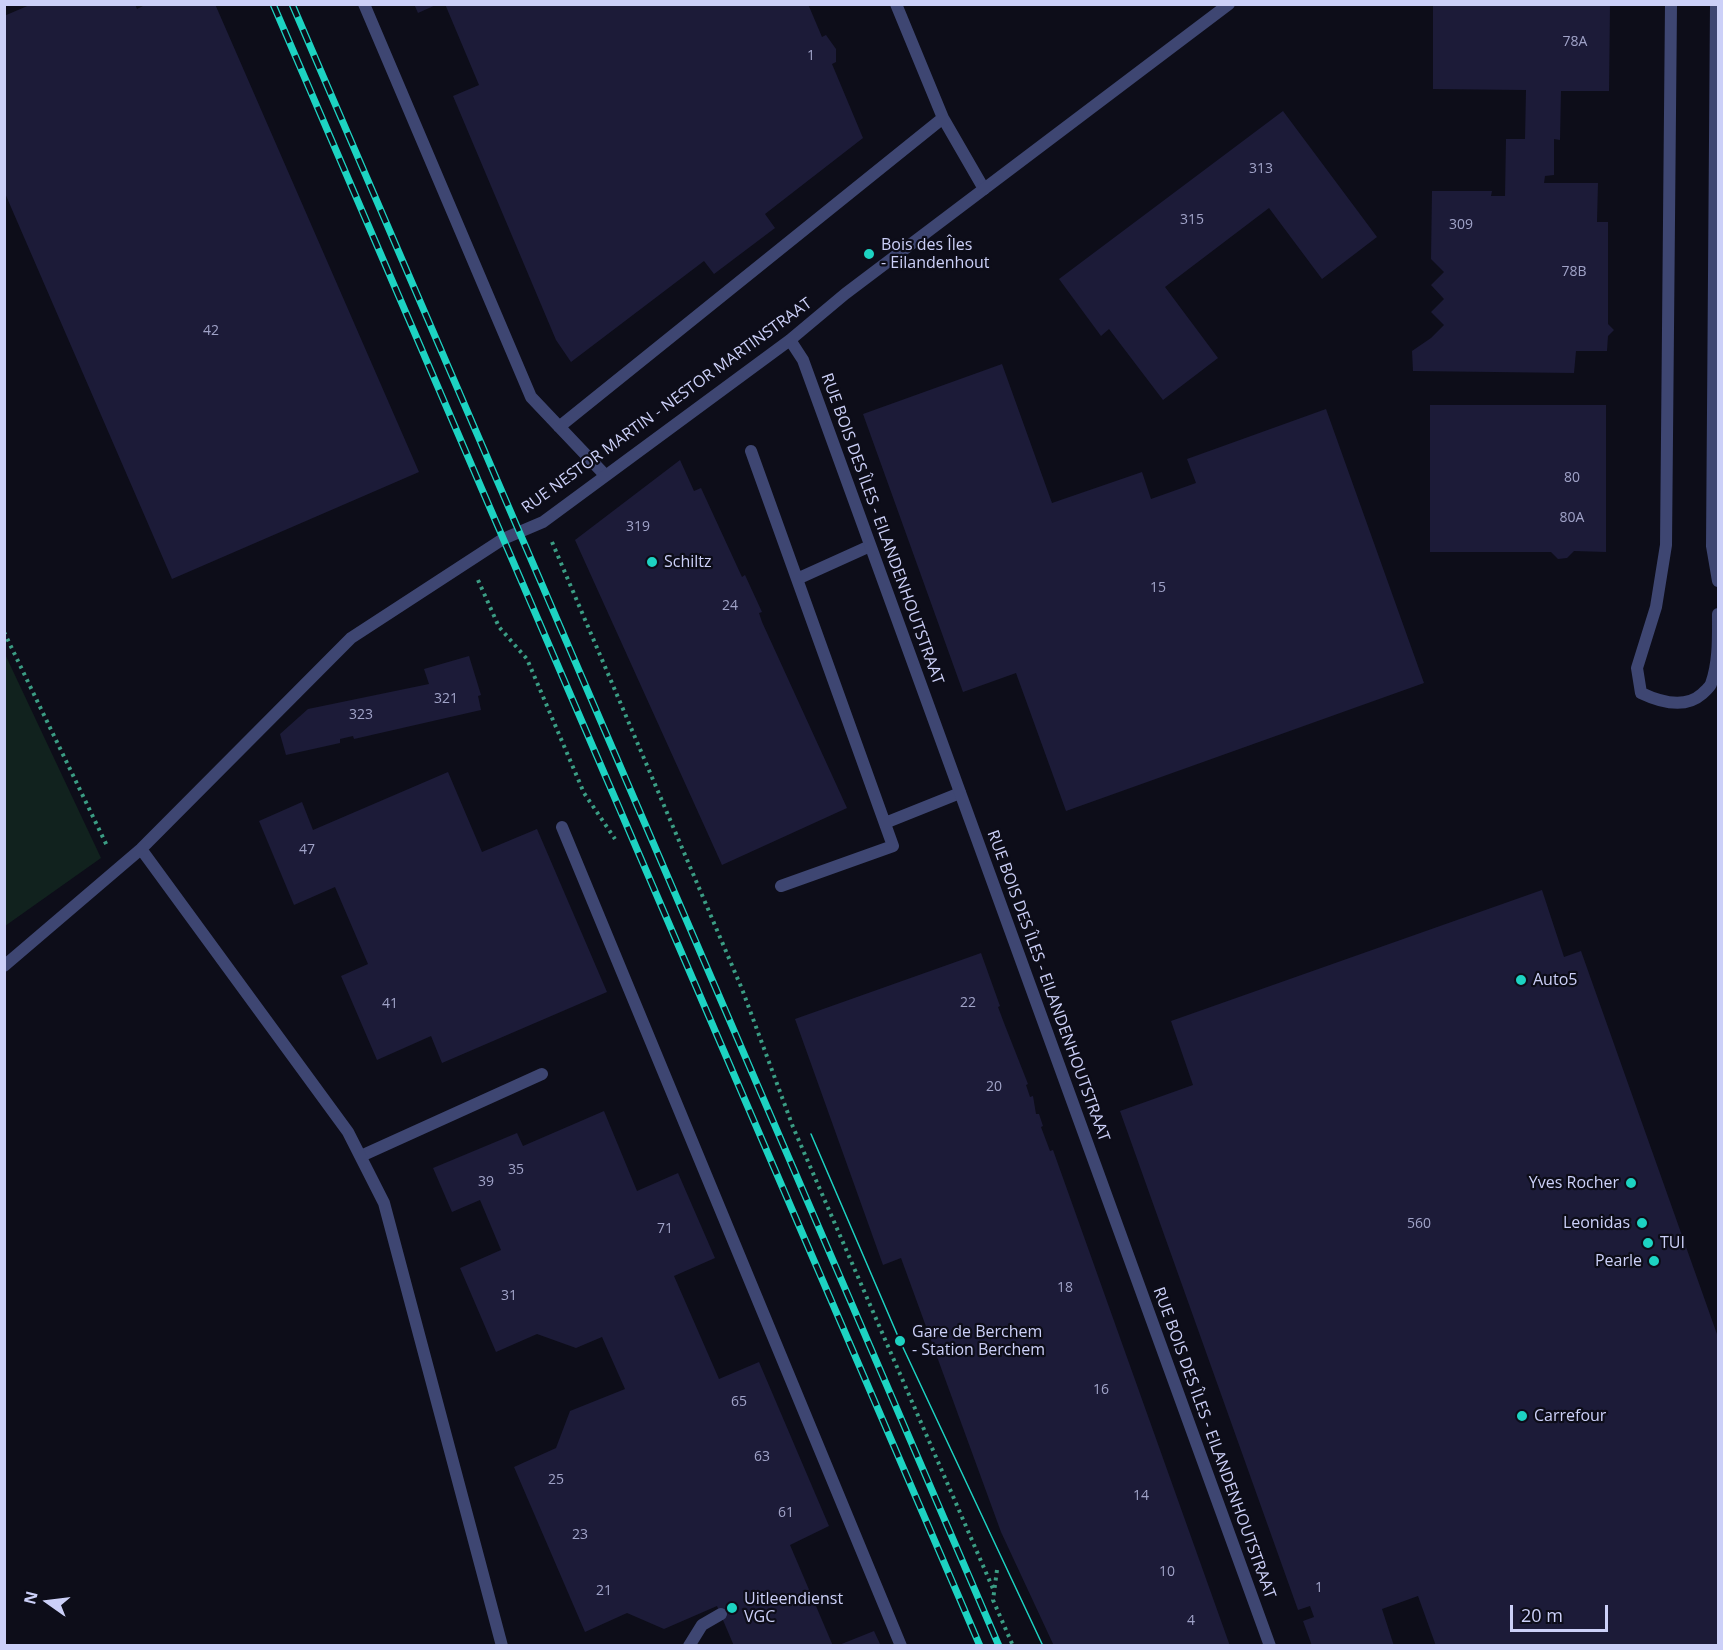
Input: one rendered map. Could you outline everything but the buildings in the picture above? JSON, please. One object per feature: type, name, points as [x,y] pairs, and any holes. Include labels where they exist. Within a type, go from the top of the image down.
[{"type":"street","points":[[364,4],[531,397],[605,475]]},
{"type":"street","points":[[897,4],[943,118],[984,189]]},
{"type":"street","name":"RUE NESTOR MARTIN - NESTOR MARTINSTRAAT","points":[[4,966],[119,870],[351,638],[503,539],[543,522],[790,340],[844,294],[1229,4]]},
{"type":"street","points":[[1671,4],[1666,545],[1656,608],[1637,668],[1641,693],[1673,703],[1694,701],[1710,686],[1717,655],[1719,614]]},
{"type":"street","points":[[1716,4],[1712,546],[1719,581]]},
{"type":"street","points":[[559,427],[943,118]]},
{"type":"street","name":"RUE BOIS DES ÎLES - EILANDENHOUTSTRAAT","points":[[790,340],[802,360],[1270,1646]]},
{"type":"street","points":[[751,451],[893,846],[781,886]]},
{"type":"street","points":[[797,579],[870,546]]},
{"type":"street","points":[[885,823],[960,793]]},
{"type":"street","points":[[562,827],[901,1646]]},
{"type":"street","points":[[141,849],[348,1132],[384,1203],[502,1646]]},
{"type":"street","points":[[361,1156],[542,1074]]},
{"type":"street","points":[[688,1646],[702,1625],[721,1614]]},
{"type":"path","points":[[543,522],[742,989],[793,1127],[994,1591]]},
{"type":"path","points":[[470,561],[499,627],[527,659],[584,793],[615,839]]},
{"type":"path","points":[[4,632],[119,870]]},
{"type":"path","points":[[996,1570],[993,1600],[1013,1646]]},
{"type":"green space","points":[[4,652],[101,858],[5,926],[4,926]]},
{"type":"tram line","points":[[811,1134],[900,1341],[1043,1646]]},
{"type":"railway","points":[[273,4],[980,1646]]},
{"type":"railway","points":[[292,4],[999,1646]]},
{"type":"place","name":"Bois des Îles - Eilandenhout","points":[[869,254]]},
{"type":"place","name":"Schiltz","points":[[652,562]]},
{"type":"place","name":"Auto5","points":[[1521,980]]},
{"type":"place","name":"Yves Rocher","points":[[1631,1183]]},
{"type":"place","name":"Leonidas","points":[[1642,1223]]},
{"type":"place","name":"TUI","points":[[1648,1243]]},
{"type":"place","name":"Pearle","points":[[1654,1261]]},
{"type":"place","name":"Gare de Berchem - Station Berchem","points":[[900,1341]]},
{"type":"place","name":"Carrefour","points":[[1522,1416]]},
{"type":"place","name":"Uitleendienst VGC","points":[[732,1608]]}]
